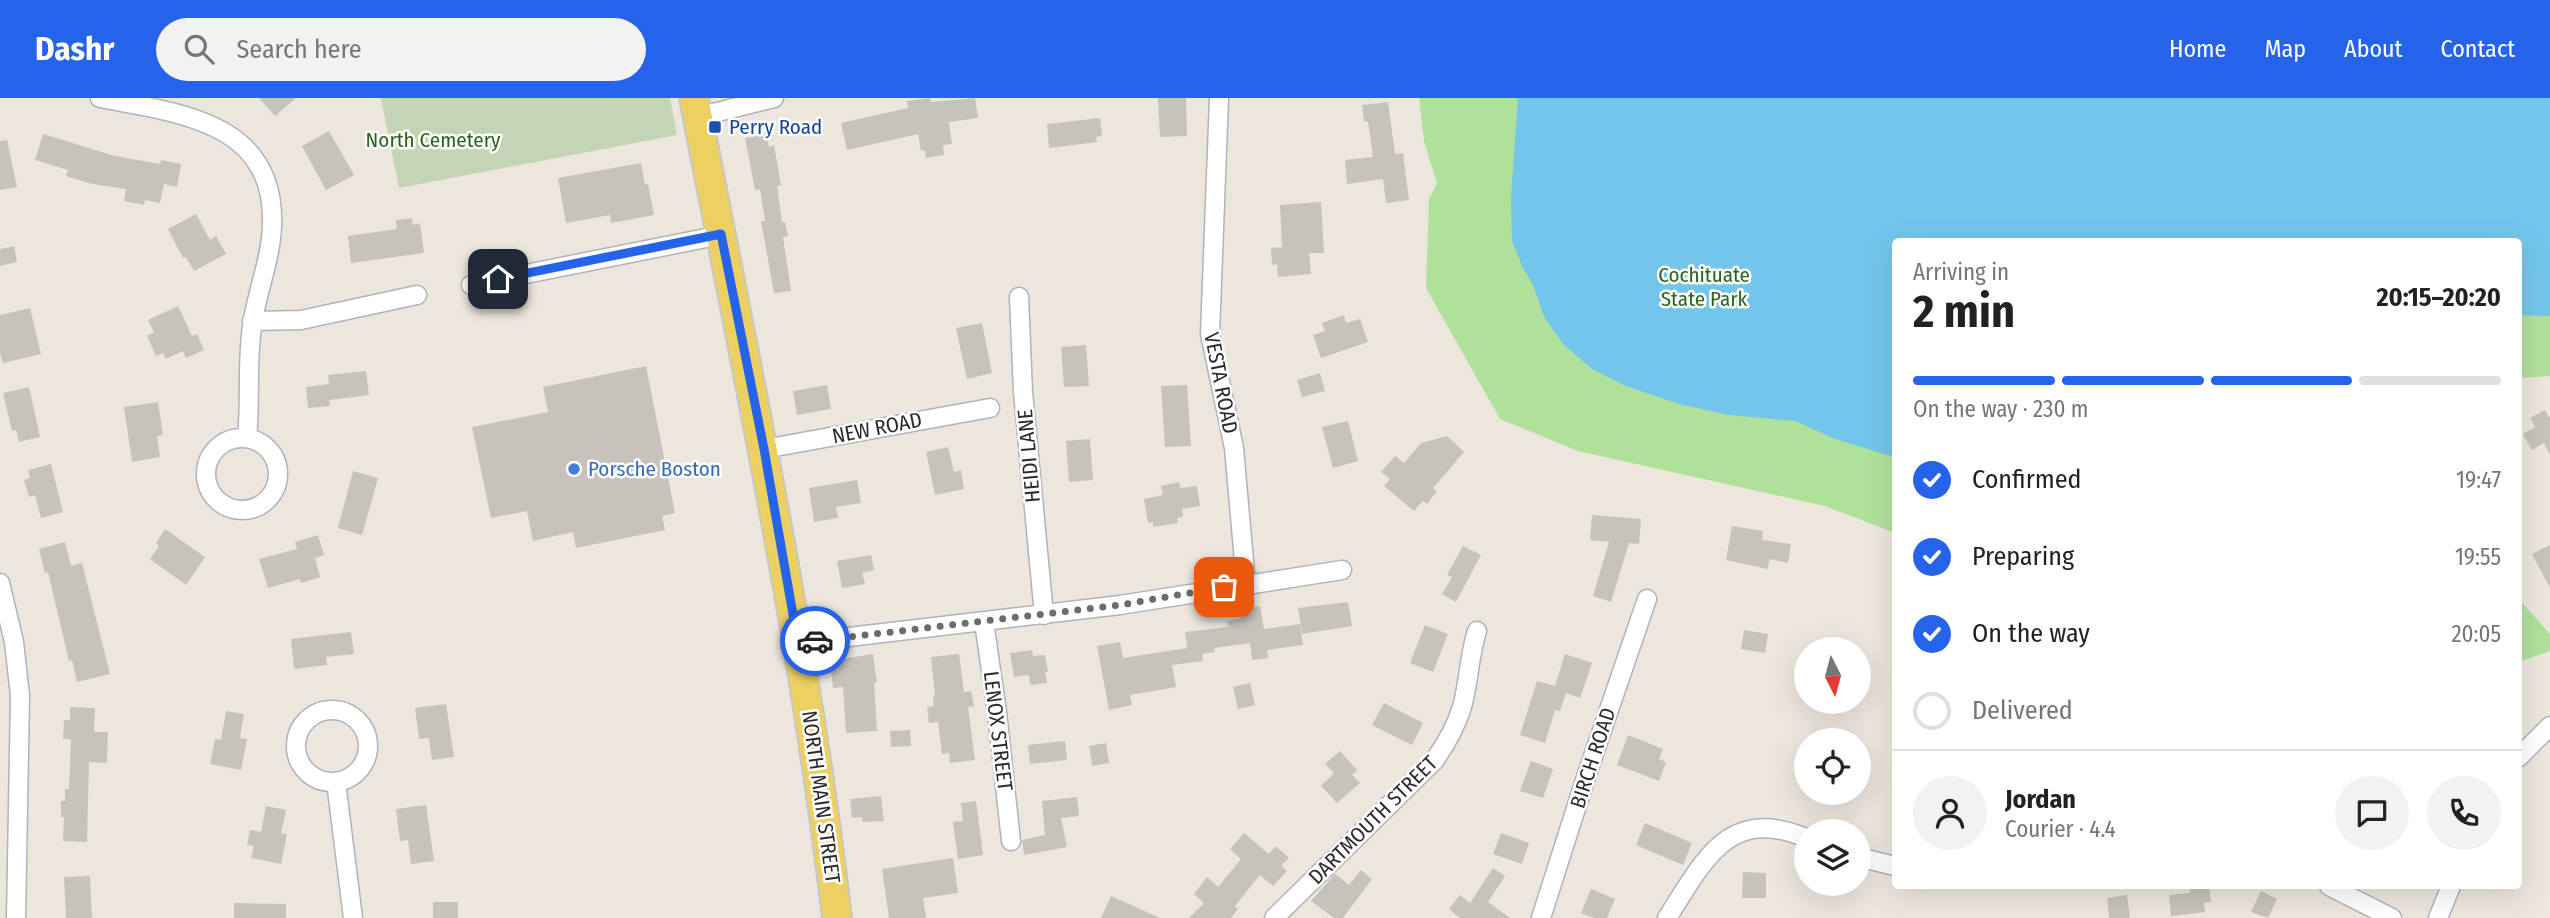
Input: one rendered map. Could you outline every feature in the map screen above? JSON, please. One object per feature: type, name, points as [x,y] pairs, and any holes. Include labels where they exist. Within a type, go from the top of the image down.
[{"type":"main road","name":"NORTH MAIN STREET","points":[[696,107],[764,449],[798,643],[837,918]]},
{"type":"street","points":[[100,98],[205,121],[230,135],[254,161],[269,194],[272,228],[253,321],[247,438]]},
{"type":"street","points":[[696,107],[774,98]]},
{"type":"street","name":"VESTA ROAD","points":[[1219,98],[1210,334],[1234,448],[1245,584]]},
{"type":"street","points":[[471,285],[721,234]]},
{"type":"street","points":[[253,321],[301,320],[417,295]]},
{"type":"street","name":"HEIDI LANE","points":[[1019,296],[1023,392],[1044,615]]},
{"type":"street","name":"NEW ROAD","points":[[764,449],[990,408]]},
{"type":"street","points":[[247,438],[258,441],[273,454],[279,476],[276,489],[268,500],[251,509],[233,509],[219,502],[212,494],[207,485],[206,473],[210,457],[215,450],[225,442],[247,438]]},
{"type":"street","points":[[798,643],[1120,605],[1342,570]]},
{"type":"street","points":[[0,583],[3,607],[14,642],[20,696],[16,918]]},
{"type":"street","name":"BIRCH ROAD","points":[[1541,918],[1647,599]]},
{"type":"street","name":"LENOX STREET","points":[[984,622],[1001,737],[1011,841]]},
{"type":"street","name":"DARTMOUTH STREET","points":[[1274,918],[1434,761],[1453,731],[1461,709],[1477,631]]},
{"type":"street","points":[[338,709],[356,718],[365,728],[369,741],[368,754],[360,770],[349,779],[337,782],[323,781],[304,769],[296,746],[298,734],[314,714],[338,709]]},
{"type":"street","points":[[2522,754],[2550,726]]},
{"type":"street","points":[[337,782],[353,918]]},
{"type":"street","points":[[1667,918],[1708,855],[1720,843],[1734,834],[1751,829],[1768,828],[1794,833]]},
{"type":"street","points":[[1871,860],[1892,865]]},
{"type":"street","points":[[2335,889],[2392,918]]},
{"type":"street","points":[[2438,918],[2450,889]]},
{"type":"green space","name":"North Cemetery","points":[[381,98],[670,98],[677,135],[399,188]]},
{"type":"green space","name":"Cochituate State Park","points":[[1419,98],[2550,98],[2550,376],[2522,378],[2522,238],[1892,238],[1892,532],[1825,506],[1578,451],[1500,419],[1426,288],[1429,199],[1437,183],[1424,141]]},
{"type":"green space","points":[[2522,602],[2550,634],[2550,651],[2522,661]]},
{"type":"water","name":"Cochituate State Park","points":[[1518,98],[2550,98],[2550,316],[2522,315],[2522,238],[1892,238],[1892,456],[1835,439],[1795,421],[1729,415],[1679,404],[1626,386],[1592,369],[1563,344],[1544,317],[1533,285],[1512,241],[1511,198]]},
{"type":"building","points":[[259,98],[296,98],[275,116]]},
{"type":"building","points":[[930,98],[931,102],[975,98],[978,118],[949,122],[952,144],[943,145],[944,155],[926,158],[925,150],[921,151],[918,134],[847,150],[841,123],[908,108],[907,101]]},
{"type":"building","points":[[1158,98],[1186,98],[1187,136],[1160,137]]},
{"type":"building","points":[[1388,102],[1395,154],[1403,153],[1409,200],[1386,203],[1383,179],[1347,184],[1345,160],[1373,157],[1368,121],[1364,122],[1362,105]]},
{"type":"building","points":[[1100,118],[1102,136],[1096,137],[1097,142],[1049,148],[1047,124]]},
{"type":"building","points":[[329,131],[354,175],[326,190],[302,146]]},
{"type":"building","points":[[43,134],[115,156],[160,164],[161,160],[181,164],[177,187],[164,184],[160,203],[145,200],[144,205],[124,201],[126,189],[92,184],[66,176],[68,170],[35,160]]},
{"type":"building","points":[[766,134],[769,147],[774,145],[781,185],[777,186],[782,222],[785,222],[788,236],[783,237],[791,291],[774,293],[761,221],[765,221],[760,189],[755,190],[745,138]]},
{"type":"building","points":[[7,140],[17,187],[0,190],[0,141]]},
{"type":"building","points":[[641,163],[654,215],[611,223],[610,215],[566,223],[558,178]]},
{"type":"building","points":[[1321,202],[1324,253],[1309,253],[1311,274],[1278,277],[1277,264],[1272,265],[1271,248],[1282,247],[1280,205]]},
{"type":"building","points":[[196,214],[210,240],[216,236],[226,254],[194,271],[186,257],[183,258],[168,229]]},
{"type":"building","points":[[412,218],[413,225],[420,223],[424,253],[351,263],[348,236],[397,229],[396,220]]},
{"type":"building","points":[[14,246],[17,262],[0,266],[0,249]]},
{"type":"building","points":[[178,306],[192,336],[197,334],[204,350],[186,358],[183,351],[166,359],[163,353],[156,356],[147,336],[154,332],[148,320]]},
{"type":"building","points":[[30,308],[41,354],[3,363],[0,353],[0,315]]},
{"type":"building","points":[[1344,315],[1346,323],[1360,319],[1368,342],[1321,358],[1313,335],[1325,331],[1322,323]]},
{"type":"building","points":[[982,323],[992,373],[967,379],[956,328]]},
{"type":"building","points":[[1086,345],[1089,386],[1064,387],[1061,347]]},
{"type":"building","name":"Porsche Boston","points":[[646,366],[675,513],[662,516],[665,530],[576,548],[573,532],[533,541],[527,511],[491,518],[472,427],[548,412],[543,387]]},
{"type":"building","points":[[366,371],[369,395],[329,400],[330,406],[308,408],[306,387],[329,384],[328,375]]},
{"type":"building","points":[[1320,373],[1325,391],[1302,397],[1297,380]]},
{"type":"building","points":[[827,385],[831,409],[797,415],[793,391]]},
{"type":"building","points":[[1187,385],[1191,446],[1165,447],[1161,386]]},
{"type":"building","points":[[29,387],[40,437],[19,442],[16,430],[12,431],[3,393]]},
{"type":"building","points":[[158,402],[163,435],[157,436],[160,457],[132,462],[124,407]]},
{"type":"building","points":[[2545,410],[2550,418],[2550,455],[2544,443],[2532,450],[2523,434],[2535,427],[2530,418]]},
{"type":"building","points":[[1348,421],[1358,461],[1333,468],[1322,427]]},
{"type":"building","points":[[1447,436],[1464,452],[1433,488],[1437,491],[1427,504],[1423,501],[1414,511],[1384,486],[1390,479],[1381,472],[1395,456],[1404,463],[1421,443]]},
{"type":"building","points":[[1090,439],[1093,480],[1069,482],[1066,441]]},
{"type":"building","points":[[948,447],[954,472],[961,470],[964,489],[935,495],[926,452]]},
{"type":"building","points":[[51,464],[63,512],[41,518],[35,495],[29,497],[24,480],[30,478],[28,470]]},
{"type":"building","points":[[353,471],[378,478],[362,535],[338,528]]},
{"type":"building","points":[[857,480],[861,503],[836,507],[838,518],[814,522],[809,488]]},
{"type":"building","points":[[1179,482],[1180,488],[1197,486],[1200,506],[1182,509],[1183,517],[1177,518],[1178,523],[1153,527],[1153,522],[1148,523],[1144,499],[1163,495],[1161,486]]},
{"type":"building","points":[[1592,515],[1641,519],[1639,544],[1629,543],[1611,602],[1593,596],[1609,542],[1590,540]]},
{"type":"building","points":[[1732,526],[1763,531],[1762,540],[1791,544],[1788,563],[1769,559],[1768,569],[1726,560]]},
{"type":"building","points":[[165,529],[205,557],[186,585],[150,559],[159,546],[156,543]]},
{"type":"building","points":[[318,535],[324,555],[315,558],[320,577],[301,583],[300,579],[268,588],[259,559],[297,549],[295,542]]},
{"type":"building","points":[[65,542],[71,566],[82,563],[110,674],[77,682],[72,660],[69,661],[48,572],[45,573],[39,549]]},
{"type":"building","points":[[2550,545],[2550,588],[2532,554]]},
{"type":"building","points":[[1463,546],[1481,555],[1456,602],[1442,594],[1452,577],[1447,575]]},
{"type":"building","points":[[871,555],[874,570],[862,573],[865,584],[842,588],[837,561]]},
{"type":"building","points":[[1348,602],[1352,626],[1302,634],[1298,608]]},
{"type":"building","points":[[1260,606],[1264,629],[1300,624],[1303,645],[1267,650],[1268,658],[1252,660],[1250,643],[1214,648],[1215,652],[1202,654],[1203,661],[1172,665],[1176,687],[1130,695],[1132,705],[1109,710],[1097,646],[1120,642],[1123,658],[1187,648],[1185,632],[1228,627],[1227,621],[1242,618],[1241,608]]},
{"type":"building","points":[[1425,625],[1448,634],[1433,672],[1410,663]]},
{"type":"building","points":[[1744,630],[1768,634],[1765,653],[1741,649]]},
{"type":"building","points":[[351,632],[354,654],[326,657],[327,665],[294,669],[291,639]]},
{"type":"building","points":[[1032,650],[1033,656],[1045,655],[1047,683],[1030,685],[1029,675],[1014,677],[1010,653]]},
{"type":"building","points":[[873,654],[877,683],[874,683],[877,731],[846,733],[843,687],[833,688],[830,661]]},
{"type":"building","points":[[959,654],[964,692],[971,691],[974,706],[968,707],[975,760],[950,763],[949,753],[942,754],[938,722],[929,723],[927,707],[934,706],[935,696],[931,657]]},
{"type":"building","points":[[1565,654],[1592,663],[1580,698],[1566,693],[1560,711],[1555,710],[1545,743],[1520,735],[1537,681],[1555,686]]},
{"type":"building","points":[[1250,683],[1255,705],[1238,709],[1233,687]]},
{"type":"building","points":[[1384,703],[1423,723],[1412,745],[1372,725]]},
{"type":"building","points":[[446,704],[454,757],[432,760],[429,738],[419,739],[415,708]]},
{"type":"building","points":[[70,707],[95,708],[94,732],[108,732],[107,763],[89,762],[87,842],[63,841],[64,817],[61,817],[61,801],[65,801],[65,789],[69,789],[71,739],[63,739],[64,720],[70,720]]},
{"type":"building","points":[[226,711],[244,714],[240,738],[247,739],[241,770],[210,764],[215,739],[221,740]]},
{"type":"building","points":[[910,730],[911,746],[891,747],[890,731]]},
{"type":"building","points":[[1628,735],[1663,749],[1659,759],[1666,762],[1659,781],[1617,765]]},
{"type":"building","points":[[1065,741],[1067,760],[1030,764],[1028,745]]},
{"type":"building","points":[[1106,743],[1109,763],[1092,766],[1089,746]]},
{"type":"building","points":[[1340,751],[1357,770],[1352,775],[1360,783],[1337,803],[1321,786],[1334,773],[1325,764]]},
{"type":"building","points":[[1531,761],[1553,769],[1543,798],[1520,791]]},
{"type":"building","points":[[881,796],[884,821],[862,822],[862,817],[852,818],[850,799]]},
{"type":"building","points":[[1077,797],[1079,816],[1061,818],[1067,847],[1024,855],[1022,840],[1045,835],[1042,801]]},
{"type":"building","points":[[976,801],[983,855],[958,859],[953,822],[963,821],[961,803]]},
{"type":"building","points":[[426,805],[434,861],[411,864],[408,840],[400,841],[396,809]]},
{"type":"building","points":[[266,806],[286,810],[281,833],[287,834],[281,864],[251,858],[254,846],[247,845],[250,830],[261,832]]},
{"type":"building","points":[[1645,823],[1692,843],[1683,865],[1636,845]]},
{"type":"building","points":[[1244,833],[1269,854],[1276,846],[1289,858],[1281,866],[1287,871],[1273,886],[1260,875],[1235,906],[1238,909],[1231,918],[1189,918],[1204,903],[1194,894],[1207,877],[1218,887],[1241,859],[1230,849]]},
{"type":"building","points":[[1501,833],[1529,843],[1522,864],[1493,854]]},
{"type":"building","points":[[953,858],[958,893],[923,898],[926,918],[889,918],[882,869]]},
{"type":"building","points":[[1493,868],[1505,876],[1488,902],[1510,918],[1460,918],[1449,909],[1460,895],[1470,903]]},
{"type":"building","points":[[1361,870],[1372,879],[1343,918],[1334,918],[1311,901],[1335,874],[1349,885]]},
{"type":"building","points":[[1743,872],[1766,873],[1766,898],[1742,898]]},
{"type":"building","points":[[90,876],[92,918],[66,918],[64,877]]},
{"type":"building","points":[[1591,889],[1615,899],[1607,918],[1594,918],[1581,913]]},
{"type":"building","points":[[2189,889],[2209,889],[2211,902],[2204,903],[2205,912],[2171,916],[2169,895],[2190,893]]},
{"type":"building","points":[[2261,891],[2277,899],[2268,918],[2251,912]]},
{"type":"building","points":[[2127,895],[2130,918],[2109,918],[2107,898]]},
{"type":"building","points":[[1111,896],[1160,918],[1101,918]]},
{"type":"building","points":[[433,902],[458,902],[458,918],[433,918]]},
{"type":"building","points":[[234,903],[286,904],[286,918],[234,918]]},
{"type":"way so far","points":[[815,641],[1120,605],[1224,587]]},
{"type":"place","name":"Perry Road","points":[[715,127]]},
{"type":"place","name":"Porsche Boston","points":[[574,469]]},
{"type":"route","points":[[498,279],[721,234],[764,449],[798,643],[815,641]]}]
